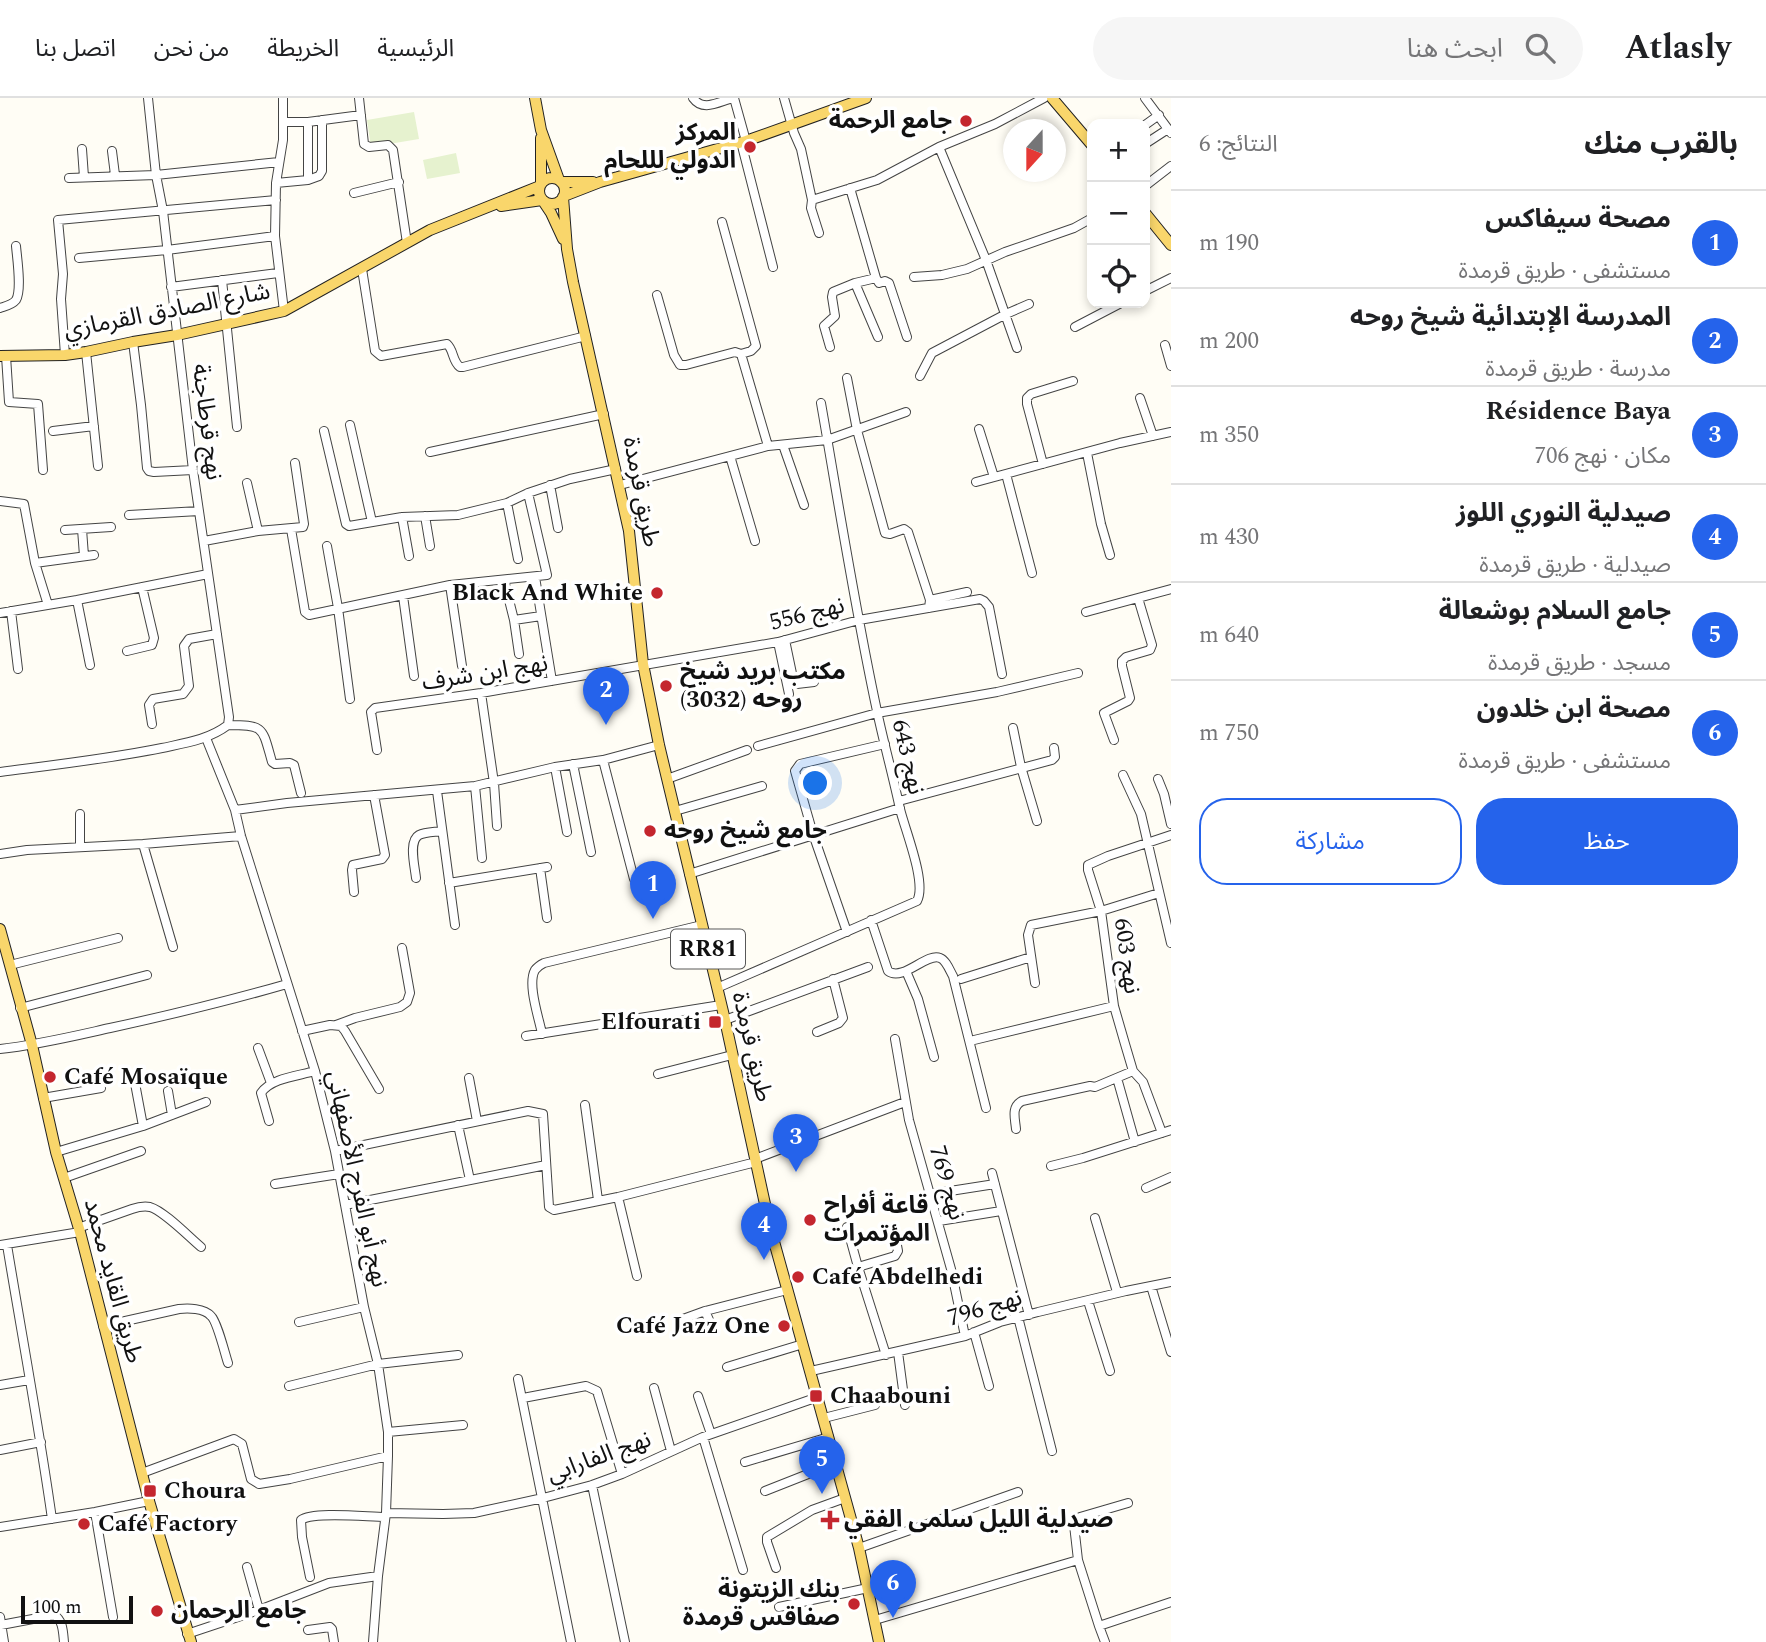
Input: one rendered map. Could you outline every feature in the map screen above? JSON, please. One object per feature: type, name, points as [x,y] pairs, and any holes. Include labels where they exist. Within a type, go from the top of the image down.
[{"type":"main road","name":"RR81","points":[[536,98],[541,130],[539,195],[543,200]]},
{"type":"main road","points":[[543,200],[554,204],[564,196],[600,182],[743,141],[866,98]]},
{"type":"main road","points":[[1052,98],[1087,139]]},
{"type":"main road","name":"RR81","points":[[541,130],[565,190],[564,196]]},
{"type":"main road","points":[[540,185],[547,179],[555,178],[560,181],[600,182]]},
{"type":"main road","name":"شارع الصادق القرمازي","points":[[3,356],[86,352],[177,335],[284,310],[455,219],[540,185]]},
{"type":"main road","name":"طريق قرمدة","points":[[564,196],[567,249],[629,531],[643,664],[659,745],[770,1227],[859,1548],[879,1642]]},
{"type":"main road","name":"شارع الصادق القرمازي","points":[[486,208],[543,200]]},
{"type":"main road","name":"طريق قرمدة","points":[[543,200],[567,249]]},
{"type":"main road","points":[[1150,219],[1171,244]]},
{"type":"main road","name":"طريق القايد محمد","points":[[0,929],[149,1501],[189,1638]]},
{"type":"street","name":"نهج قرطاجنة","points":[[148,98],[193,470],[228,725]]},
{"type":"street","points":[[283,98],[283,141],[276,183],[275,236],[284,310]]},
{"type":"street","points":[[359,98],[364,144],[369,147],[391,147],[399,182],[407,243]]},
{"type":"street","points":[[693,98],[704,106],[733,98],[773,267]]},
{"type":"street","points":[[784,98],[801,149],[813,200],[811,208],[819,233]]},
{"type":"street","points":[[813,200],[877,180],[939,147],[995,124],[1044,98]]},
{"type":"street","points":[[1145,98],[1170,131],[1150,141]]},
{"type":"street","points":[[284,122],[308,122],[361,115]]},
{"type":"street","points":[[1150,121],[1159,115]]},
{"type":"street","points":[[276,183],[308,180],[319,176],[322,171],[322,120]]},
{"type":"street","points":[[308,122],[308,180]]},
{"type":"street","points":[[939,147],[986,260],[1017,348]]},
{"type":"street","points":[[82,149],[85,177]]},
{"type":"street","points":[[112,151],[115,175]]},
{"type":"street","points":[[69,178],[156,175],[279,162]]},
{"type":"street","points":[[1150,182],[1171,166]]},
{"type":"street","points":[[354,193],[399,182]]},
{"type":"street","points":[[850,188],[876,278],[879,283],[889,283],[907,337]]},
{"type":"street","points":[[65,355],[61,299],[63,274],[58,220],[276,200]]},
{"type":"street","points":[[914,277],[942,275],[967,269],[1087,221]]},
{"type":"street","points":[[657,295],[674,355],[680,365],[735,352],[741,354],[751,351],[755,346],[722,222]]},
{"type":"street","points":[[79,258],[275,236]]},
{"type":"street","points":[[0,307],[9,306],[18,295],[16,246]]},
{"type":"street","points":[[362,269],[375,351],[381,356],[447,344],[456,363],[463,367],[586,336]]},
{"type":"street","points":[[171,287],[278,273]]},
{"type":"street","points":[[830,347],[824,326],[835,316],[833,292],[876,278]]},
{"type":"street","points":[[1150,288],[1171,278]]},
{"type":"street","points":[[222,280],[237,428]]},
{"type":"street","points":[[855,283],[878,337]]},
{"type":"street","points":[[920,376],[932,353],[1029,304]]},
{"type":"street","points":[[1075,327],[1111,308]]},
{"type":"street","points":[[133,342],[147,468],[154,472],[193,470]]},
{"type":"street","points":[[1165,345],[1171,366]]},
{"type":"street","points":[[86,352],[98,466]]},
{"type":"street","points":[[741,354],[768,446]]},
{"type":"street","points":[[3,356],[9,402],[38,404],[43,470]]},
{"type":"street","points":[[847,378],[857,430],[885,533],[904,529],[908,532],[929,604],[967,592]]},
{"type":"street","points":[[1043,464],[1027,398],[1031,394],[1073,381]]},
{"type":"street","points":[[1140,398],[1153,436]]},
{"type":"street","name":"نهج 643","points":[[821,403],[877,713],[920,883],[920,897],[917,901],[871,920]]},
{"type":"street","points":[[620,485],[768,446],[827,440],[906,412]]},
{"type":"street","points":[[430,452],[604,414]]},
{"type":"street","points":[[349,425],[372,522]]},
{"type":"street","points":[[53,431],[94,426]]},
{"type":"street","points":[[979,429],[994,477]]},
{"type":"street","points":[[324,431],[346,524],[349,526],[402,517],[458,515],[507,503],[550,485],[616,469]]},
{"type":"street","points":[[976,482],[1171,432]]},
{"type":"street","points":[[783,444],[804,505]]},
{"type":"street","points":[[1087,453],[1110,555]]},
{"type":"street","points":[[730,456],[755,541]]},
{"type":"street","points":[[204,541],[258,531],[302,527],[304,524],[295,463]]},
{"type":"street","points":[[1006,474],[1032,573]]},
{"type":"street","points":[[247,483],[258,531]]},
{"type":"street","points":[[550,485],[558,528]]},
{"type":"street","points":[[291,529],[306,614],[309,615],[450,585],[547,575],[528,493]]},
{"type":"street","points":[[0,501],[24,504],[35,563],[48,605]]},
{"type":"street","points":[[507,503],[518,559]]},
{"type":"street","points":[[130,515],[199,511]]},
{"type":"street","points":[[425,516],[430,546]]},
{"type":"street","points":[[402,517],[409,556]]},
{"type":"street","points":[[65,530],[111,527]]},
{"type":"street","points":[[82,529],[83,556]]},
{"type":"street","points":[[327,546],[350,699]]},
{"type":"street","points":[[35,563],[94,555]]},
{"type":"street","points":[[0,613],[208,575]]},
{"type":"street","points":[[535,577],[552,681]]},
{"type":"street","points":[[504,580],[519,654]]},
{"type":"street","points":[[450,585],[462,666]]},
{"type":"street","points":[[127,651],[152,645],[154,638],[142,587]]},
{"type":"street","points":[[1086,612],[1171,589]]},
{"type":"street","points":[[402,596],[414,676]]},
{"type":"street","points":[[1114,740],[1104,713],[1130,698],[1122,661],[1126,657],[1148,651],[1152,645],[1138,598]]},
{"type":"street","name":"نهج 556","points":[[643,664],[782,641],[929,604],[980,599],[989,607],[1002,674]]},
{"type":"street","points":[[78,600],[90,665]]},
{"type":"street","points":[[11,611],[18,669]]},
{"type":"street","points":[[514,620],[541,616]]},
{"type":"street","points":[[152,724],[149,705],[153,699],[183,694],[189,686],[184,646],[189,639],[217,635]]},
{"type":"street","points":[[782,641],[795,684],[814,682]]},
{"type":"street","points":[[782,641],[789,694]]},
{"type":"street","name":"نهج ابن شرف","points":[[377,750],[371,712],[375,708],[481,694],[643,664]]},
{"type":"street","points":[[758,746],[877,713],[997,692],[1078,673]]},
{"type":"street","points":[[481,694],[494,783],[497,826]]},
{"type":"street","points":[[0,772],[107,758],[206,738],[228,725],[249,725],[259,728],[264,735],[272,762],[294,765],[300,793]]},
{"type":"street","points":[[1013,729],[1037,821]]},
{"type":"street","name":"نهج أبو الفرج الأصفهاني","points":[[206,738],[235,810],[315,1071],[335,1151],[364,1307],[378,1363],[388,1432],[388,1456],[386,1515],[373,1642]]},
{"type":"street","points":[[846,932],[795,771],[800,764],[885,744]]},
{"type":"street","points":[[235,810],[475,786],[555,767],[603,760],[659,745]]},
{"type":"street","points":[[689,874],[900,805],[1053,759],[1054,748]]},
{"type":"street","points":[[667,779],[747,750]]},
{"type":"street","points":[[603,760],[634,879]]},
{"type":"street","points":[[573,764],[592,852]]},
{"type":"street","points":[[555,767],[567,832]]},
{"type":"street","points":[[1124,775],[1141,814],[1171,943]]},
{"type":"street","points":[[1158,779],[1171,824]]},
{"type":"street","points":[[475,786],[482,858]]},
{"type":"street","points":[[675,811],[762,786]]},
{"type":"street","points":[[437,791],[455,925]]},
{"type":"street","points":[[354,892],[353,865],[382,859],[385,855],[374,795]]},
{"type":"street","points":[[80,814],[80,847]]},
{"type":"street","points":[[416,878],[414,839],[420,835],[441,831]]},
{"type":"street","name":"نهج 603","points":[[1167,1131],[1143,1082],[1133,1071],[1114,1006],[1101,911],[1088,865],[1171,835]]},
{"type":"street","points":[[0,854],[241,836]]},
{"type":"street","points":[[143,844],[173,947]]},
{"type":"street","points":[[449,883],[544,868],[547,918]]},
{"type":"street","points":[[1035,983],[1028,935],[1029,927],[1033,923],[1101,911],[1158,893]]},
{"type":"street","points":[[717,988],[871,920],[888,971],[894,974],[906,971],[934,957],[945,962],[953,976],[986,1108]]},
{"type":"street","points":[[542,1034],[532,986],[534,971],[538,967],[544,963],[702,925]]},
{"type":"street","points":[[10,965],[118,938]]},
{"type":"street","points":[[302,1031],[400,1007],[407,1002],[410,993],[402,948]]},
{"type":"street","points":[[961,979],[1031,957]]},
{"type":"street","points":[[724,1020],[868,967]]},
{"type":"street","points":[[906,971],[918,999],[934,1057]]},
{"type":"street","points":[[20,1008],[147,975]]},
{"type":"street","points":[[817,1032],[839,1023],[843,1018],[833,979]]},
{"type":"street","points":[[0,1049],[32,1045],[198,1009],[287,984]]},
{"type":"street","points":[[526,1036],[721,1005]]},
{"type":"street","points":[[970,1041],[1114,1006]]},
{"type":"street","points":[[336,1024],[345,1031],[379,1089]]},
{"type":"street","name":"نهج 769","points":[[895,1040],[905,1102],[939,1221],[965,1336]]},
{"type":"street","points":[[258,1048],[271,1083]]},
{"type":"street","points":[[658,1074],[732,1055]]},
{"type":"street","points":[[269,1121],[262,1089],[271,1083],[315,1071]]},
{"type":"street","points":[[1016,1129],[1015,1109],[1022,1101],[1096,1087],[1133,1071]]},
{"type":"street","points":[[134,1078],[143,1126]]},
{"type":"street","points":[[469,1078],[477,1121]]},
{"type":"street","points":[[1117,1078],[1135,1142]]},
{"type":"street","points":[[43,1098],[101,1088]]},
{"type":"street","points":[[168,1091],[172,1115]]},
{"type":"street","points":[[56,1152],[143,1126],[206,1102]]},
{"type":"street","points":[[335,1151],[528,1111],[543,1114],[551,1209],[618,1197],[756,1160],[905,1102]]},
{"type":"street","points":[[585,1105],[598,1200]]},
{"type":"street","points":[[458,1125],[470,1180]]},
{"type":"street","points":[[1051,1166],[1167,1131]]},
{"type":"street","points":[[64,1178],[141,1151]]},
{"type":"street","points":[[345,1205],[546,1165]]},
{"type":"street","points":[[992,1172],[1029,1315]]},
{"type":"street","points":[[275,1184],[339,1174]]},
{"type":"street","points":[[1146,1188],[1171,1177]]},
{"type":"street","points":[[931,1194],[995,1184]]},
{"type":"street","points":[[618,1197],[636,1276]]},
{"type":"street","points":[[52,1519],[41,1442],[3,1245],[79,1230],[140,1207],[151,1208],[162,1214],[201,1247]]},
{"type":"street","points":[[939,1221],[1001,1211]]},
{"type":"street","points":[[1095,1218],[1118,1292]]},
{"type":"street","points":[[848,1227],[886,1355]]},
{"type":"street","points":[[858,1268],[895,1256],[898,1251],[896,1240]]},
{"type":"street","name":"نهج 796","points":[[811,1371],[965,1336],[1018,1317],[1118,1292],[1171,1282]]},
{"type":"street","points":[[1151,1286],[1171,1352]]},
{"type":"street","points":[[683,1319],[787,1290]]},
{"type":"street","points":[[1088,1301],[1110,1371]]},
{"type":"street","points":[[299,1322],[364,1307]]},
{"type":"street","points":[[103,1326],[179,1309],[200,1310],[214,1319],[228,1363]]},
{"type":"street","points":[[705,1311],[714,1331]]},
{"type":"street","points":[[1018,1317],[1052,1451]]},
{"type":"street","points":[[974,1332],[989,1386]]},
{"type":"street","points":[[727,1367],[803,1343]]},
{"type":"street","points":[[898,1352],[905,1405]]},
{"type":"street","points":[[289,1386],[378,1363],[458,1355]]},
{"type":"street","points":[[0,1385],[29,1380]]},
{"type":"street","points":[[518,1380],[571,1642]]},
{"type":"street","points":[[523,1398],[586,1386],[597,1391],[622,1474]]},
{"type":"street","points":[[654,1388],[671,1451]]},
{"type":"street","points":[[698,1396],[743,1570]]},
{"type":"street","name":"نهج الفارابي","points":[[310,1577],[302,1537],[301,1520],[305,1517],[474,1513],[543,1498],[622,1474],[707,1435],[818,1397]]},
{"type":"street","points":[[824,1418],[876,1405]]},
{"type":"street","points":[[388,1432],[463,1425]]},
{"type":"street","points":[[746,1462],[829,1437]]},
{"type":"street","points":[[142,1473],[234,1439],[242,1444],[251,1479],[259,1484],[388,1456]]},
{"type":"street","points":[[0,1450],[41,1442]]},
{"type":"street","points":[[765,1491],[836,1463]]},
{"type":"street","points":[[592,1485],[625,1642]]},
{"type":"street","points":[[859,1548],[1018,1492]]},
{"type":"street","points":[[776,1568],[767,1537],[812,1510],[845,1498]]},
{"type":"street","points":[[0,1527],[149,1501]]},
{"type":"street","points":[[1105,1642],[1078,1560],[1075,1522],[1080,1517],[1128,1503]]},
{"type":"street","points":[[95,1512],[113,1617]]},
{"type":"street","points":[[875,1620],[1078,1560]]},
{"type":"street","points":[[247,1567],[259,1610]]},
{"type":"street","points":[[189,1638],[329,1583],[378,1576]]},
{"type":"street","points":[[779,1607],[868,1588]]},
{"type":"street","points":[[1099,1626],[1171,1602]]},
{"type":"street","points":[[4,1642],[1,1621],[54,1615],[61,1623],[64,1642]]},
{"type":"street","points":[[308,1630],[330,1627],[334,1642]]},
{"type":"green space","points":[[414,112],[419,139],[371,147],[367,120]]},
{"type":"green space","points":[[456,153],[460,173],[427,179],[423,160]]},
{"type":"place","name":"جامع الرحمة","points":[[966,121]]},
{"type":"place","name":"المركز الدولي لللحام","points":[[750,147]]},
{"type":"place","name":"Black And White","points":[[657,593]]},
{"type":"place","name":"مكتب بريد شيخ روحه (3032)","points":[[666,686]]},
{"type":"place","name":"المدرسة الإبتدائية شيخ روحه","points":[[606,725]]},
{"type":"place","name":"جامع شيخ روحه","points":[[650,831]]},
{"type":"place","name":"مصحة سيفاكس","points":[[653,919]]},
{"type":"place","name":"Elfourati","points":[[715,1022]]},
{"type":"place","name":"Café Mosaïque","points":[[50,1077]]},
{"type":"place","name":"Résidence Baya","points":[[796,1172]]},
{"type":"place","name":"قاعة أفراح المؤتمرات","points":[[810,1220]]},
{"type":"place","name":"صيدلية النوري اللوز","points":[[764,1260]]},
{"type":"place","name":"Café Abdelhedi","points":[[798,1277]]},
{"type":"place","name":"Café Jazz One","points":[[784,1326]]},
{"type":"place","name":"Chaabouni","points":[[816,1396]]},
{"type":"place","name":"Choura","points":[[150,1491]]},
{"type":"place","name":"جامع السلام بوشعالة","points":[[822,1494]]},
{"type":"place","name":"صيدلية الليل سلمى الفقي","points":[[830,1520]]},
{"type":"place","name":"Café Factory","points":[[84,1524]]},
{"type":"place","name":"بنك الزيتونة صفاقس قرمدة","points":[[854,1604]]},
{"type":"place","name":"جامع الرحمان","points":[[157,1611]]},
{"type":"place","name":"مصحة ابن خلدون","points":[[893,1618]]}]
